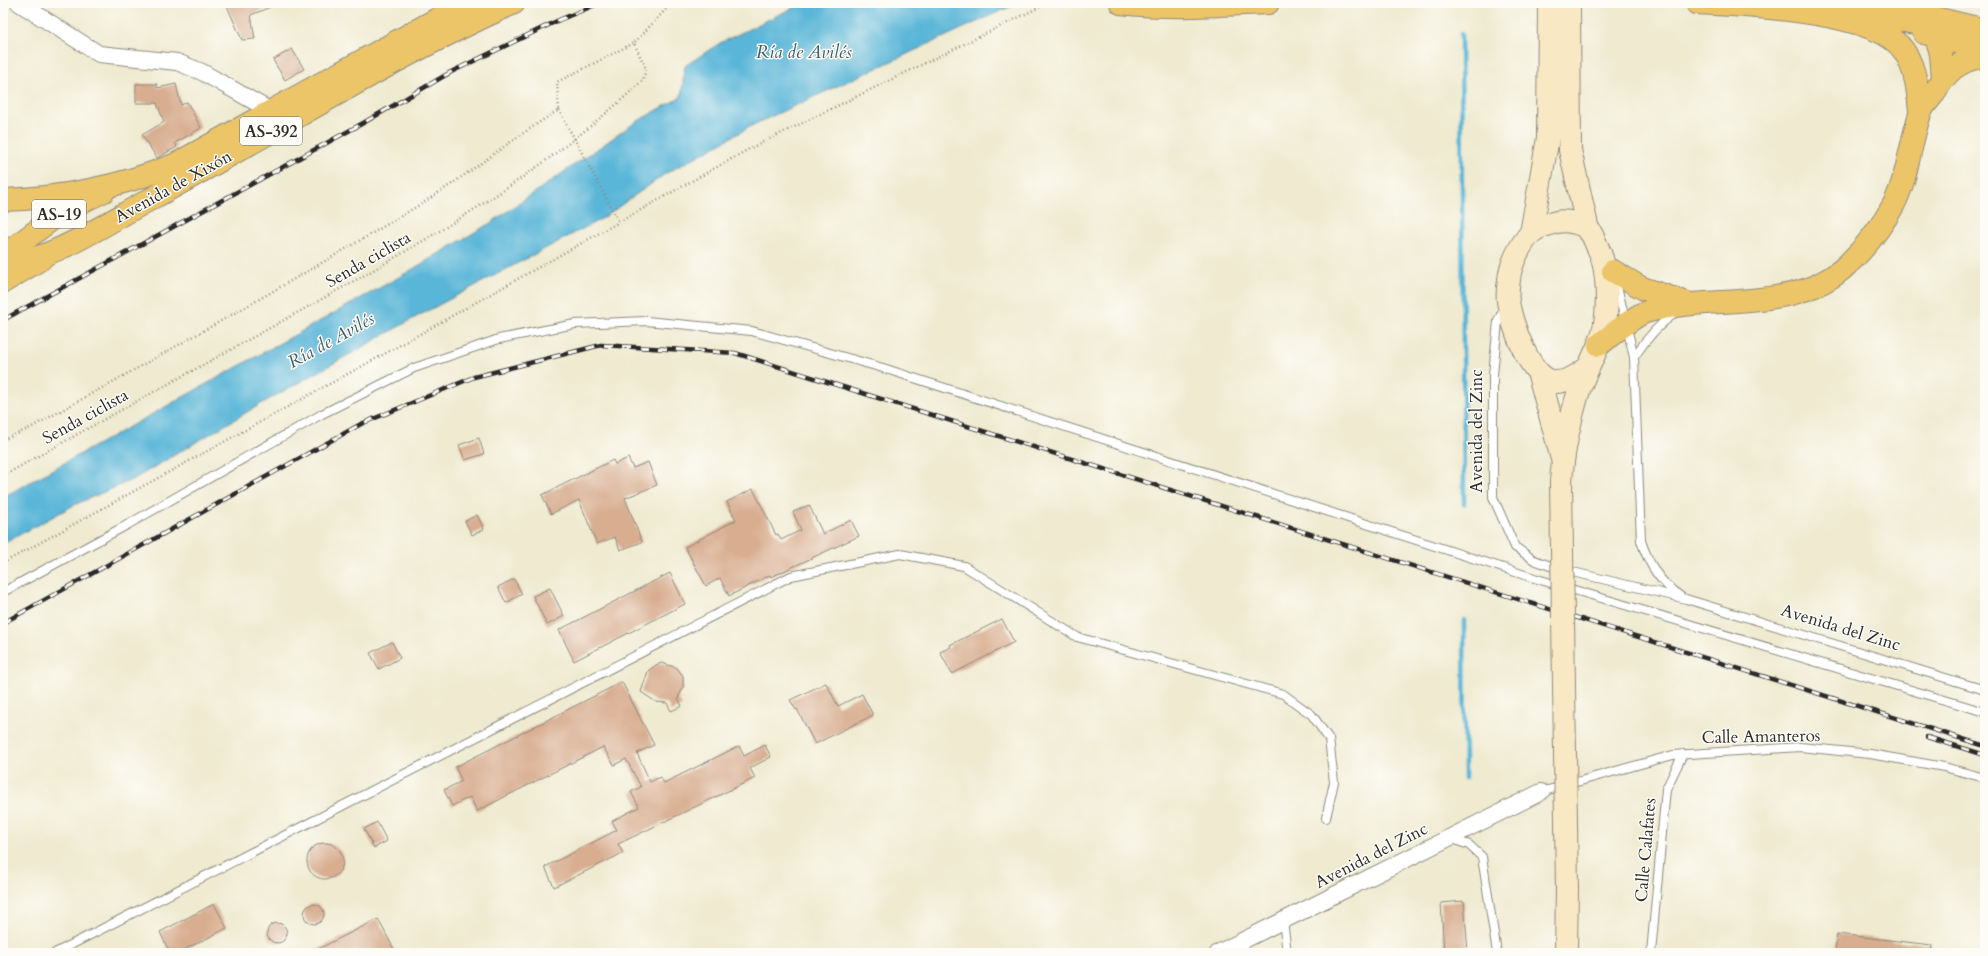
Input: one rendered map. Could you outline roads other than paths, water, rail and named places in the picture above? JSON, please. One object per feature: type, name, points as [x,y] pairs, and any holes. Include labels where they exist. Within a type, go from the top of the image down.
[{"type":"main road","name":"Avenida de Xixón","points":[[3,256],[63,211],[121,183],[174,165],[439,18],[470,3]]},
{"type":"main road","name":"Avenida de Xixón","points":[[3,282],[54,251],[204,171],[375,71],[447,34],[514,3]]},
{"type":"main road","points":[[1130,4],[1190,6],[1268,3]]},
{"type":"main road","points":[[1549,3],[1559,56],[1570,150],[1588,230],[1599,248],[1608,284],[1606,312],[1599,345],[1586,369],[1579,391],[1561,472]]},
{"type":"main road","points":[[1566,953],[1567,889],[1561,472],[1539,375],[1525,353],[1516,329],[1508,300],[1509,278],[1514,260],[1531,232],[1548,138],[1559,56],[1569,3]]},
{"type":"main road","points":[[1697,3],[1762,8],[1826,10],[1936,36],[1985,50]]},
{"type":"main road","points":[[1862,3],[1938,18],[1985,30]]},
{"type":"main road","points":[[1599,345],[1644,312],[1688,303],[1758,300],[1808,289],[1829,278],[1847,265],[1874,236],[1894,203],[1910,158],[1920,112],[1913,68],[1903,50],[1890,37],[1826,10]]},
{"type":"main road","points":[[1913,68],[1936,36],[1954,33],[1985,40]]},
{"type":"main road","points":[[1936,36],[1941,54],[1943,79]]},
{"type":"main road","points":[[1920,112],[1943,79],[1959,64],[1971,58],[1985,56]]},
{"type":"main road","name":"AS-392","points":[[3,200],[73,193],[121,183]]},
{"type":"main road","points":[[1531,232],[1546,225],[1563,221],[1576,224],[1588,230]]},
{"type":"main road","name":"AS-392","points":[[3,265],[27,260],[54,251]]},
{"type":"main road","points":[[1613,271],[1642,288],[1688,303]]},
{"type":"main road","points":[[1539,375],[1556,382],[1574,377],[1586,369]]},
{"type":"street","points":[[19,3],[99,54],[178,62],[202,72],[271,111]]},
{"type":"street","name":"Avenida del Zinc","points":[[1218,953],[1541,792]]},
{"type":"lane","name":"Avenida del Zinc","points":[[1599,248],[1613,271],[1634,357],[1641,541],[1649,562],[1657,576],[1672,591],[1686,599]]},
{"type":"lane","name":"Avenida del Zinc","points":[[1508,300],[1498,321],[1493,375],[1493,497],[1515,547],[1534,560],[1556,568],[1686,599],[1985,690]]},
{"type":"lane","points":[[1634,357],[1660,323],[1688,303]]},
{"type":"lane","points":[[3,592],[127,525],[322,414],[414,368],[499,340],[575,324],[646,321],[752,331],[883,368],[1534,578],[1985,712]]},
{"type":"lane","points":[[55,953],[791,576],[900,554],[964,566],[1077,637],[1283,694],[1312,715],[1329,740],[1334,782],[1326,818]]},
{"type":"lane","name":"Calle Amanteros","points":[[1541,792],[1683,754],[1800,747],[1870,754],[1944,767],[1985,778]]},
{"type":"lane","name":"Calle Calafates","points":[[1651,953],[1666,789],[1683,754]]},
{"type":"lane","points":[[1449,838],[1469,845],[1482,857],[1497,953]]},
{"type":"lane","points":[[1283,920],[1287,953]]},
{"type":"water","name":"Ría de Avilés","points":[[803,3],[1018,3],[755,124],[665,174],[603,218],[418,316],[259,405],[134,479],[74,505],[3,544],[3,497],[401,276],[492,222],[636,122],[681,97],[685,66],[720,43]]},
{"type":"waterway","points":[[1461,34],[1464,504]]},
{"type":"waterway","points":[[1464,620],[1465,778]]},
{"type":"railway","points":[[3,320],[365,122],[451,72],[559,20],[600,3]]},
{"type":"railway","points":[[3,623],[361,424],[474,377],[601,345],[735,353],[1985,746]]},
{"type":"railway","points":[[1927,737],[1985,755]]}]
